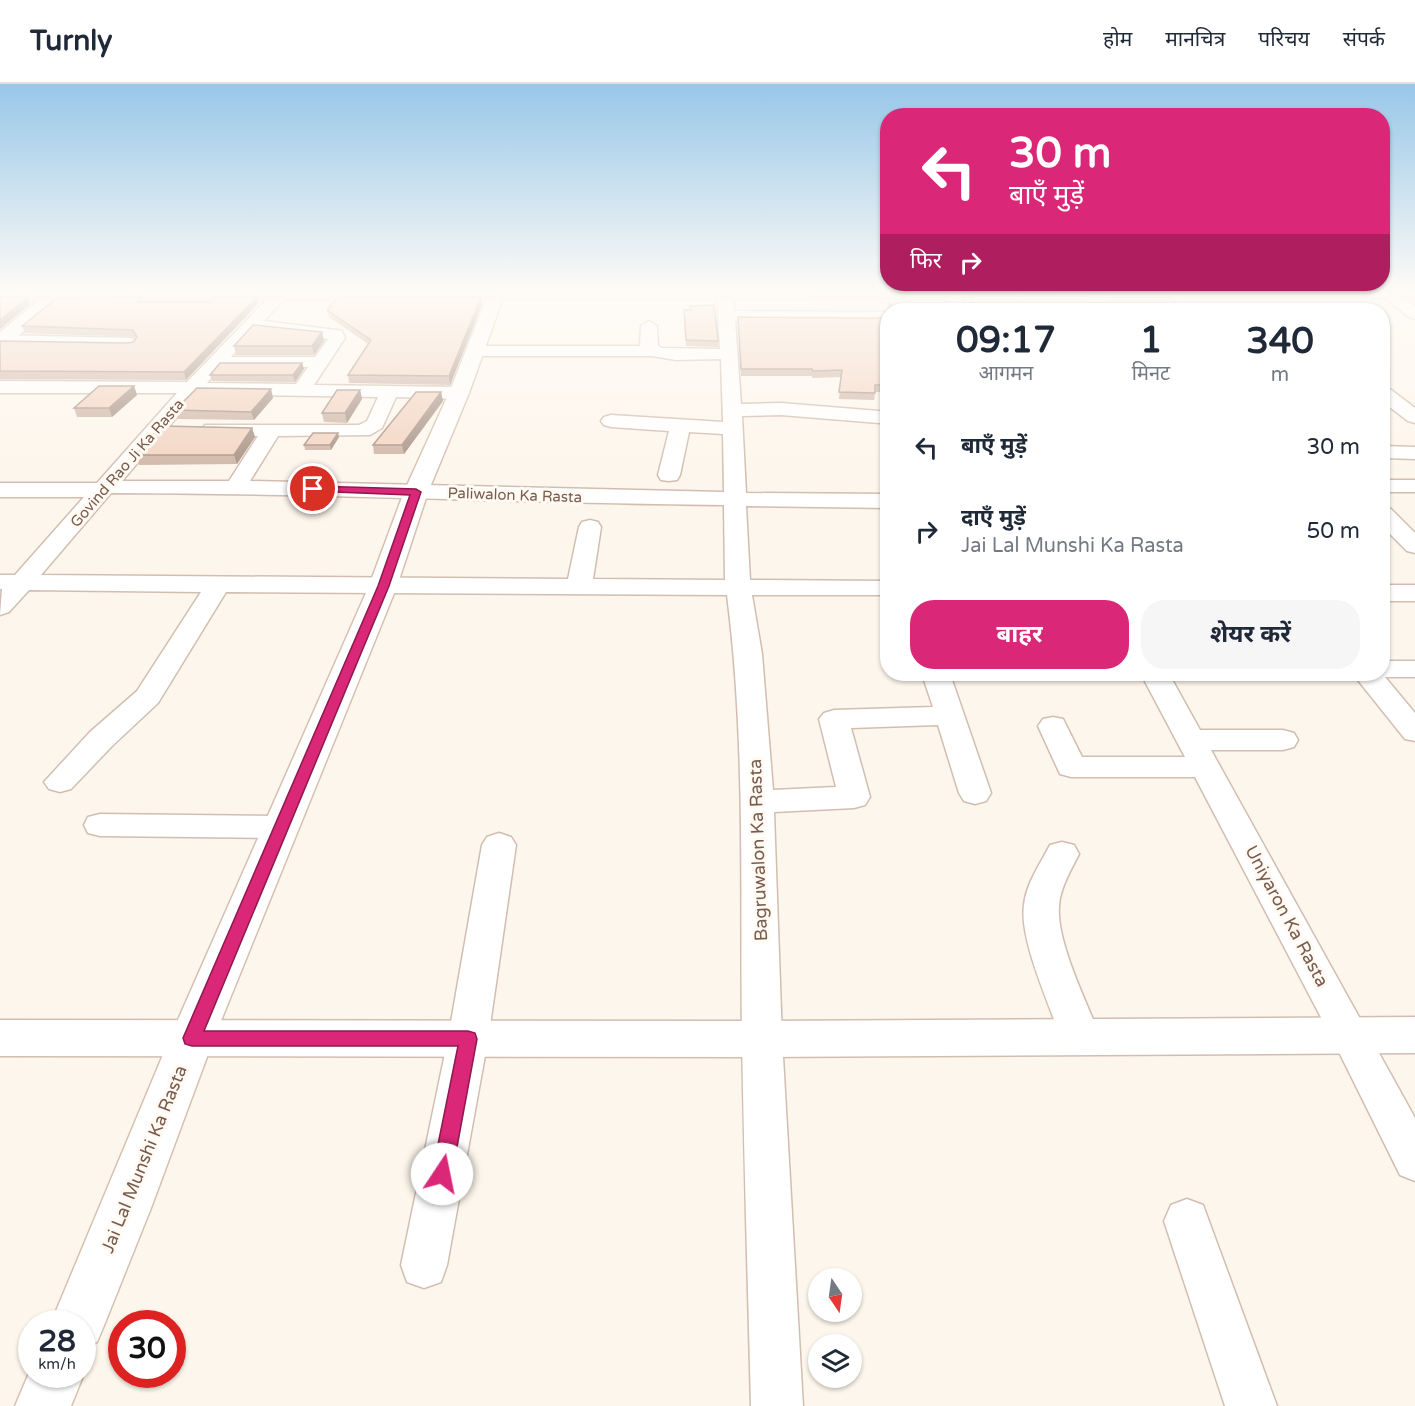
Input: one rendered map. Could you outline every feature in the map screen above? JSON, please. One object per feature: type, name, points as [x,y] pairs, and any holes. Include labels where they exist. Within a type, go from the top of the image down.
[{"type":"main road","name":"Jai Lal Munshi Ka Rasta","points":[[83,1310],[192,1038],[383,586],[416,492],[475,351]]},
{"type":"main road","points":[[0,1038],[762,1039],[1415,1035]]},
{"type":"main road","points":[[43,1406],[50,1388]]},
{"type":"street","name":"Govind Rao Ji Ka Rasta","points":[[0,607],[11,582],[106,487],[227,351]]},
{"type":"street","points":[[301,390],[328,351]]},
{"type":"street","points":[[475,351],[652,351],[663,355],[730,354]]},
{"type":"street","name":"Bagruwalon Ka Rasta","points":[[730,351],[738,586],[748,654],[758,802],[762,1039],[777,1406]]},
{"type":"street","points":[[217,362],[319,362]]},
{"type":"street","points":[[0,387],[459,393]]},
{"type":"street","points":[[1390,387],[1404,387]]},
{"type":"street","points":[[158,427],[363,431],[375,424],[390,391]]},
{"type":"street","points":[[1390,398],[1415,417]]},
{"type":"street","points":[[611,421],[680,426],[733,420],[782,410],[879,417]]},
{"type":"street","points":[[669,475],[680,426]]},
{"type":"street","points":[[235,488],[272,430]]},
{"type":"street","points":[[1390,453],[1415,453]]},
{"type":"street","points":[[1390,486],[1415,486]]},
{"type":"street","name":"Paliwalon Ka Rasta","points":[[0,490],[98,491],[106,487],[235,488],[583,497],[880,501]]},
{"type":"street","points":[[1390,521],[1415,546]]},
{"type":"street","points":[[579,586],[590,527]]},
{"type":"street","points":[[11,582],[880,588]]},
{"type":"street","points":[[60,782],[100,739],[148,697],[219,583]]},
{"type":"street","points":[[1390,593],[1415,593]]},
{"type":"street","points":[[1390,669],[1415,669]]},
{"type":"street","points":[[938,681],[975,793]]},
{"type":"street","name":"Uniyaron Ka Rasta","points":[[1159,681],[1350,1034],[1415,1161]]},
{"type":"street","points":[[1373,681],[1415,732]]},
{"type":"street","points":[[758,802],[854,797],[834,719],[950,716]]},
{"type":"street","points":[[1053,726],[1071,767],[1199,754],[1283,740]]},
{"type":"street","points":[[100,825],[281,827]]},
{"type":"street","points":[[424,1265],[468,1039],[499,845]]},
{"type":"street","points":[[1062,854],[1047,883],[1040,909],[1046,938],[1080,1036]]},
{"type":"street","points":[[1187,1221],[1251,1406]]},
{"type":"building","points":[[0,351],[205,351],[184,372],[0,371]]},
{"type":"building","points":[[364,351],[459,351],[449,376],[348,375]]},
{"type":"building","points":[[740,351],[880,351],[880,385],[875,385],[875,393],[839,392],[842,370],[741,369]]},
{"type":"building","points":[[220,363],[302,363],[293,375],[210,375]]},
{"type":"building","points":[[99,386],[134,386],[109,408],[74,408]]},
{"type":"building","points":[[197,388],[271,389],[251,412],[175,410]]},
{"type":"building","points":[[337,390],[360,390],[345,413],[322,413]]},
{"type":"building","points":[[416,392],[441,392],[402,445],[373,445]]},
{"type":"building","points":[[161,426],[252,428],[234,455],[135,455]]},
{"type":"building","points":[[313,433],[338,433],[330,445],[304,445]]},
{"type":"route","points":[[313,489],[416,492],[383,586],[192,1038],[468,1039],[442,1174]]}]
